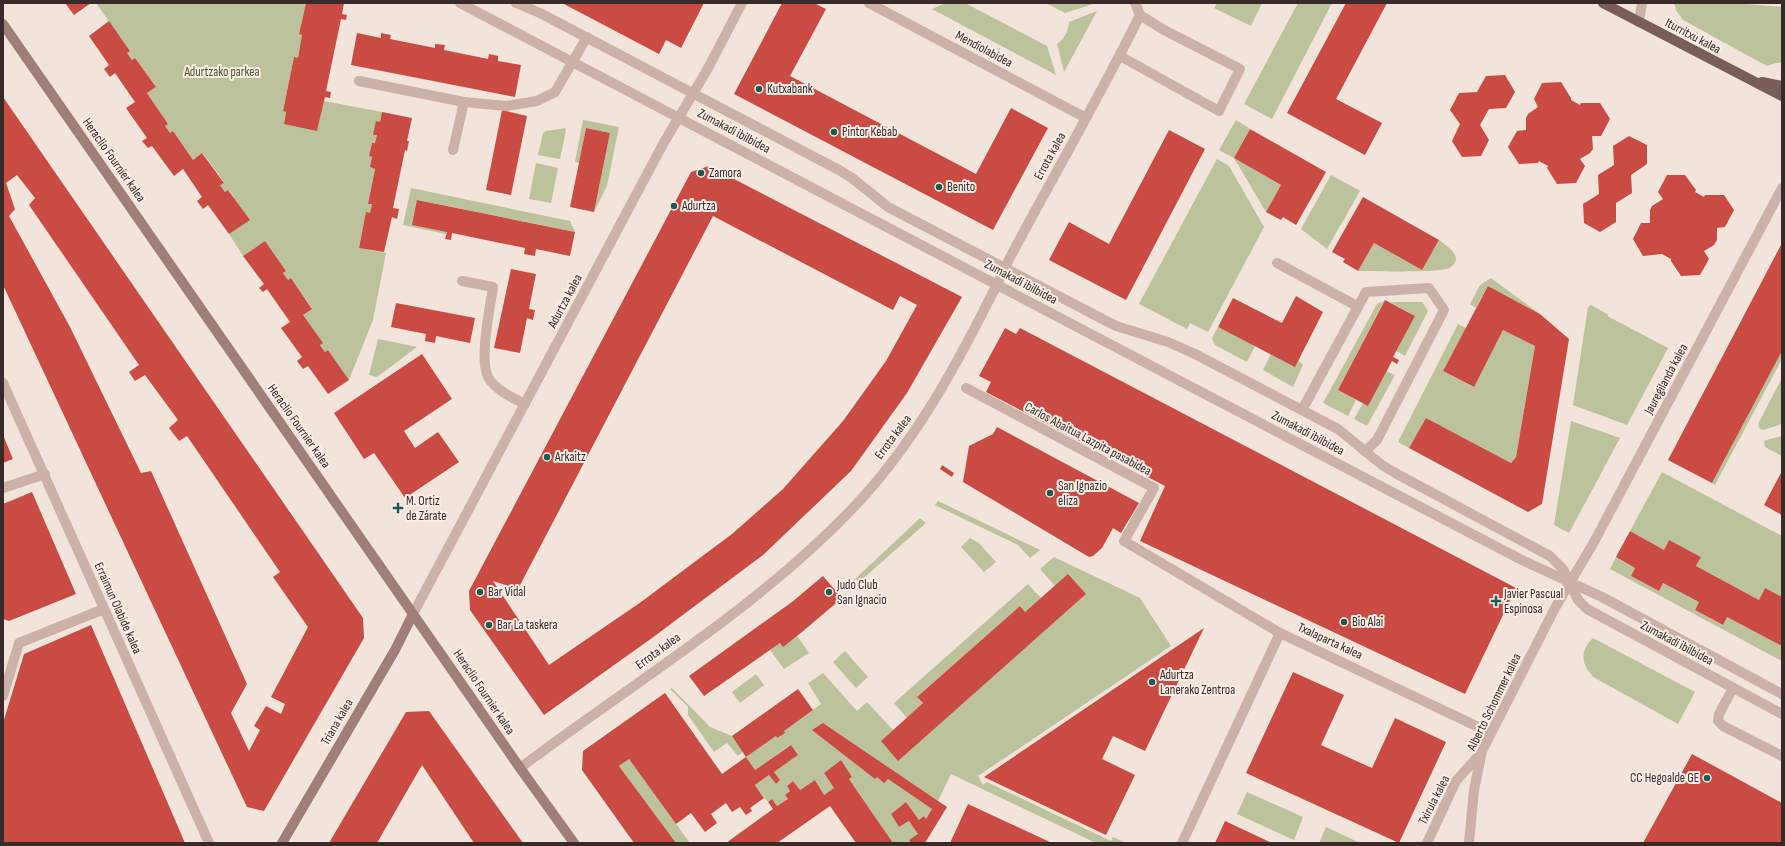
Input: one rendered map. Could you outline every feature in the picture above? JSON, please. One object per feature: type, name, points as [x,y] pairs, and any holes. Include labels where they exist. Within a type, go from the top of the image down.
[{"type":"main road","name":"Iturritxu kalea","points":[[1603,3],[1782,96]]},
{"type":"main road","name":"Heraclio Fournier kalea","points":[[3,24],[520,768],[574,843]]},
{"type":"main road","name":"Iturritxu kalea","points":[[1750,80],[1782,86]]},
{"type":"main road","name":"Triana kalea","points":[[282,843],[395,650],[413,614]]},
{"type":"street","name":"Zumakadi ibilbidea","points":[[460,3],[1434,515],[1524,561],[1602,597],[1782,694]]},
{"type":"street","name":"Zumakadi ibilbidea","points":[[516,3],[540,13],[587,37],[839,170],[852,178],[888,207],[1116,326],[1168,342],[1195,354],[1338,429],[1382,465],[1397,474],[1544,552],[1560,564],[1571,583],[1578,600],[1587,609],[1782,714]]},
{"type":"street","name":"Adurtza kalea","points":[[413,614],[659,151],[693,94],[742,3]]},
{"type":"street","name":"Mendiolabidea","points":[[869,3],[1086,118]]},
{"type":"street","points":[[1120,56],[1219,112],[1240,69],[1164,30],[1140,15],[1135,3]]},
{"type":"street","points":[[1639,22],[1642,3]]},
{"type":"street","name":"Errota kalea","points":[[520,768],[767,588],[816,545],[847,514],[885,470],[924,418],[950,374],[1005,268],[1120,56],[1140,15]]},
{"type":"street","points":[[359,81],[464,102],[506,106],[537,101],[555,92],[587,37]]},
{"type":"street","points":[[453,150],[464,102]]},
{"type":"street","name":"Jauregilanda kalea","points":[[1571,583],[1592,548],[1782,188]]},
{"type":"street","points":[[1277,263],[1357,306]]},
{"type":"street","points":[[462,281],[493,287],[484,350],[488,376],[504,394],[525,404]]},
{"type":"street","points":[[1302,410],[1357,306],[1366,292],[1429,288],[1444,310],[1377,440],[1365,451]]},
{"type":"street","name":"Erraimun Olabide kalea","points":[[3,383],[209,843]]},
{"type":"street","name":"Carlos Abaitua Lazpita pasabidea","points":[[966,388],[1154,488],[1124,541],[1280,632]]},
{"type":"street","points":[[3,488],[45,474]]},
{"type":"street","name":"Alberto Schommer kalea","points":[[1469,843],[1474,790],[1482,751],[1555,608],[1571,583]]},
{"type":"street","points":[[3,696],[19,643],[104,609]]},
{"type":"street","name":"Txalaparta kalea","points":[[1182,843],[1280,632],[1492,733]]},
{"type":"street","points":[[1733,688],[1719,714],[1718,720],[1723,726],[1782,756]]},
{"type":"street","name":"Txirula kalea","points":[[1427,843],[1456,781],[1482,751]]},
{"type":"green space","name":"Adurtzako parkea","points":[[96,3],[306,3],[299,34],[302,35],[298,58],[294,58],[283,111],[286,112],[284,123],[317,130],[324,101],[382,112],[380,122],[373,135],[377,135],[375,143],[372,143],[369,156],[372,157],[370,167],[375,169],[368,203],[372,204],[370,213],[366,213],[359,248],[386,253],[373,320],[349,380],[328,350],[325,352],[303,315],[312,308],[291,278],[288,280],[283,273],[286,271],[265,241],[243,256],[229,234],[249,220],[229,190],[225,192],[220,185],[224,182],[203,153],[193,160],[173,131],[170,133],[165,126],[168,124],[147,93],[156,87],[135,58],[132,60],[127,53],[130,51]]},
{"type":"green space","points":[[946,3],[965,3],[1047,46],[1056,75],[932,9]]},
{"type":"green space","points":[[1046,3],[1091,3],[1093,4],[1065,13]]},
{"type":"green space","points":[[1217,3],[1262,3],[1251,26],[1214,8]]},
{"type":"green space","points":[[1298,3],[1332,3],[1272,119],[1244,104]]},
{"type":"green space","points":[[1674,3],[1733,3],[1782,7],[1782,63],[1767,66],[1683,20],[1676,10]]},
{"type":"green space","points":[[1097,11],[1064,72],[1057,44],[1066,34],[1069,22]]},
{"type":"green space","points":[[583,120],[619,127],[607,186],[594,212],[610,133],[586,128],[579,163],[575,162]]},
{"type":"green space","points":[[1236,120],[1250,129],[1234,158],[1219,150]]},
{"type":"green space","points":[[565,128],[566,130],[560,159],[538,155],[543,133],[546,131]]},
{"type":"green space","points":[[1234,158],[1281,185],[1266,212]]},
{"type":"green space","points":[[1217,159],[1229,166],[1264,227],[1208,332],[1190,323],[1187,329],[1139,304]]},
{"type":"green space","points":[[536,163],[558,168],[551,203],[529,199]]},
{"type":"green space","points":[[1331,175],[1360,191],[1327,249],[1301,229]]},
{"type":"green space","points":[[411,188],[570,221],[575,232],[418,200],[447,232],[446,234],[403,225]]},
{"type":"green space","points":[[1439,240],[1453,252],[1455,256],[1456,260],[1454,264],[1449,268],[1433,271],[1358,271],[1374,243],[1422,270]]},
{"type":"green space","points":[[1491,278],[1540,314],[1488,286],[1476,308],[1470,304],[1480,285]]},
{"type":"green space","points":[[1384,301],[1338,390],[1356,400],[1348,416],[1323,403],[1377,304]]},
{"type":"green space","points":[[1390,302],[1422,302],[1428,311],[1405,356],[1396,351],[1415,316]]},
{"type":"green space","points":[[1591,305],[1607,314],[1609,317],[1668,348],[1627,425],[1573,405],[1588,307]]},
{"type":"green space","points":[[1458,324],[1466,328],[1443,371],[1473,387],[1503,330],[1535,346],[1516,457],[1511,463],[1426,418],[1409,448],[1398,442]]},
{"type":"green space","points":[[1218,327],[1255,346],[1247,362],[1215,345],[1212,338]]},
{"type":"green space","points":[[378,339],[417,347],[377,377],[369,375]]},
{"type":"green space","points":[[1782,351],[1782,359],[1715,485],[1712,483]]},
{"type":"green space","points":[[1271,354],[1298,360],[1303,365],[1293,387],[1263,370]]},
{"type":"green space","points":[[1386,371],[1395,375],[1367,426],[1354,419],[1363,403]]},
{"type":"green space","points":[[1782,378],[1782,424],[1763,430],[1759,428],[1758,424]]},
{"type":"green space","points":[[1571,421],[1620,438],[1569,533],[1554,525]]},
{"type":"green space","points":[[1782,436],[1782,456],[1765,447],[1764,441]]},
{"type":"green space","points":[[1662,472],[1782,536],[1782,597],[1765,588],[1759,600],[1696,566],[1701,557],[1669,540],[1664,550],[1630,531]]},
{"type":"green space","points":[[938,501],[1040,550],[1030,558],[1018,545],[935,505]]},
{"type":"green space","points":[[920,518],[926,523],[859,582],[855,579]]},
{"type":"green space","points":[[970,538],[979,543],[996,562],[984,572],[961,547]]},
{"type":"green space","points":[[1054,557],[1140,598],[1171,646],[978,776],[983,785],[987,782],[1111,841],[1113,837],[1126,843],[1096,843],[951,774],[938,801],[823,723],[813,730],[884,782],[888,779],[932,809],[926,819],[924,816],[919,820],[906,802],[891,814],[899,827],[909,821],[918,834],[910,841],[911,843],[893,843],[849,779],[852,777],[841,760],[824,773],[834,788],[824,795],[815,780],[800,790],[793,781],[787,786],[790,791],[785,795],[788,799],[777,806],[772,799],[768,802],[755,785],[769,775],[776,784],[780,780],[774,772],[798,755],[790,745],[755,770],[746,757],[776,736],[777,738],[784,733],[784,731],[821,704],[808,683],[823,673],[857,711],[867,702],[893,730],[881,741],[898,760],[1086,594],[1055,586],[1040,569]]},
{"type":"green space","points":[[1616,557],[1635,568],[1631,576],[1659,591],[1663,583],[1699,602],[1695,610],[1722,625],[1727,617],[1782,646],[1782,661],[1610,569]]},
{"type":"green space","points":[[1028,584],[1041,598],[1025,612],[1020,606],[917,697],[923,703],[907,718],[894,703]]},
{"type":"green space","points":[[797,636],[809,653],[784,669],[770,650],[780,643]]},
{"type":"green space","points":[[1593,638],[1695,692],[1678,724],[1595,678],[1590,673],[1585,663],[1584,653],[1588,643]]},
{"type":"green space","points":[[845,651],[868,677],[856,688],[833,662]]},
{"type":"green space","points":[[756,674],[764,685],[740,703],[732,692]]},
{"type":"green space","points":[[672,688],[710,727],[732,736],[743,752],[738,756],[727,743],[714,752],[688,715],[688,707],[670,689]]},
{"type":"green space","points":[[629,759],[690,843],[676,843],[619,766]]},
{"type":"green space","points":[[1247,792],[1303,817],[1294,840],[1237,814]]},
{"type":"green space","points":[[1326,827],[1360,843],[1319,843]]},
{"type":"building","points":[[65,3],[91,3],[74,15]]},
{"type":"building","points":[[306,3],[344,3],[342,14],[347,15],[346,20],[341,19],[326,91],[331,92],[330,98],[325,97],[317,131],[284,124],[286,112],[283,111],[294,57],[298,58],[302,35],[299,34]]},
{"type":"building","points":[[562,3],[704,3],[681,48],[666,40],[659,54]]},
{"type":"building","points":[[782,3],[814,3],[826,9],[790,76],[976,174],[1011,108],[1048,128],[993,230],[734,94]]},
{"type":"building","points":[[1346,3],[1387,3],[1336,99],[1382,123],[1365,155],[1287,113]]},
{"type":"building","points":[[109,21],[130,51],[127,53],[132,60],[135,58],[156,87],[147,93],[168,124],[165,126],[170,133],[173,131],[193,160],[202,153],[224,183],[220,185],[225,192],[228,190],[250,220],[229,234],[208,205],[203,209],[197,201],[202,197],[183,169],[174,176],[152,146],[148,148],[142,141],[147,138],[126,108],[135,102],[115,73],[110,77],[104,69],[109,65],[89,36]]},
{"type":"building","points":[[357,33],[381,38],[381,33],[391,35],[390,39],[435,48],[435,44],[445,45],[444,50],[488,59],[489,54],[498,56],[498,61],[521,65],[515,97],[351,65]]},
{"type":"building","points":[[1505,75],[1515,92],[1506,108],[1489,109],[1480,125],[1489,140],[1481,156],[1462,157],[1452,141],[1460,124],[1450,110],[1459,93],[1477,92],[1486,76]]},
{"type":"building","points":[[1561,82],[1571,100],[1580,105],[1581,103],[1600,103],[1610,119],[1601,136],[1592,136],[1593,149],[1590,153],[1580,159],[1585,166],[1576,183],[1557,184],[1547,168],[1548,166],[1539,161],[1538,163],[1519,164],[1508,147],[1517,131],[1526,130],[1526,118],[1528,114],[1538,107],[1534,99],[1542,83]]},
{"type":"building","points":[[3,97],[363,618],[364,638],[264,811],[247,807],[3,285]],"holes":[[[17,175],[35,198],[29,205],[139,365],[129,372],[135,381],[145,375],[178,420],[169,428],[179,441],[187,436],[280,572],[273,577],[308,627],[271,697],[285,704],[281,714],[266,706],[254,726],[260,730],[249,751],[231,713],[247,684],[151,471],[141,473],[70,327],[9,216],[15,209],[6,183]]]},
{"type":"building","points":[[502,110],[527,116],[511,195],[486,190]]},
{"type":"building","points":[[382,112],[412,118],[407,141],[409,141],[407,151],[405,150],[393,208],[399,209],[397,219],[392,217],[384,252],[359,248],[366,212],[370,213],[372,204],[368,204],[375,169],[370,167],[372,157],[369,156],[372,143],[375,143],[377,135],[373,135],[376,121],[380,122]]},
{"type":"building","points":[[586,128],[610,133],[594,212],[570,207]]},
{"type":"building","points":[[1250,129],[1326,172],[1296,225],[1283,217],[1281,220],[1266,212],[1281,185],[1234,158]]},
{"type":"building","points":[[1169,130],[1205,149],[1126,300],[1049,260],[1069,222],[1109,244]]},
{"type":"building","points":[[1629,136],[1647,145],[1647,164],[1631,175],[1632,193],[1616,203],[1616,222],[1600,232],[1584,223],[1583,204],[1599,194],[1598,175],[1614,165],[1613,146]]},
{"type":"building","points":[[709,166],[962,297],[907,393],[851,471],[763,555],[652,638],[544,715],[470,610],[469,591],[691,172]],"holes":[[[713,216],[893,310],[900,296],[917,305],[886,361],[843,421],[783,489],[732,534],[641,602],[549,665],[493,581],[518,589]]]},
{"type":"building","points":[[1667,175],[1685,175],[1696,190],[1695,192],[1704,197],[1705,195],[1724,195],[1734,210],[1725,227],[1717,228],[1717,240],[1714,245],[1704,251],[1709,259],[1700,275],[1681,276],[1671,259],[1662,254],[1643,256],[1633,239],[1641,223],[1650,223],[1650,210],[1652,206],[1663,199],[1658,192]]},
{"type":"building","points":[[1363,197],[1439,240],[1422,270],[1374,243],[1358,271],[1343,262],[1345,259],[1332,252]]},
{"type":"building","points":[[417,200],[575,232],[570,256],[536,249],[535,256],[524,254],[525,248],[452,233],[451,240],[445,239],[447,232],[412,225]]},
{"type":"building","points":[[265,241],[286,271],[283,273],[288,280],[291,278],[312,309],[303,315],[323,343],[320,345],[325,352],[328,350],[349,380],[328,394],[308,366],[303,369],[297,361],[302,357],[281,328],[290,322],[267,289],[263,292],[259,288],[264,284],[243,256]]},
{"type":"building","points":[[1782,243],[1782,351],[1712,483],[1668,460]]},
{"type":"building","points":[[511,269],[536,274],[529,309],[535,310],[533,320],[527,318],[520,353],[494,348]]},
{"type":"building","points":[[1488,286],[1540,314],[1569,339],[1542,504],[1528,512],[1409,448],[1426,418],[1511,463],[1516,457],[1535,346],[1503,330],[1474,387],[1443,371]]},
{"type":"building","points":[[1296,296],[1323,312],[1295,367],[1218,327],[1233,298],[1282,323]]},
{"type":"building","points":[[1385,300],[1415,316],[1393,357],[1399,360],[1397,364],[1392,361],[1368,406],[1338,390]]},
{"type":"building","points":[[396,303],[475,318],[470,343],[436,336],[435,343],[425,341],[426,334],[391,327]]},
{"type":"building","points":[[1005,328],[1016,334],[1020,328],[1516,588],[1465,694],[1140,541],[1165,486],[986,392],[991,382],[979,376]]},
{"type":"building","points":[[422,354],[452,399],[404,431],[415,448],[438,432],[459,462],[405,498],[374,453],[364,459],[334,413]]},
{"type":"building","name":"San Ignazio eliza","points":[[997,427],[1139,503],[1121,533],[1113,528],[1102,548],[1093,556],[1089,557],[963,482],[969,446],[993,434]]},
{"type":"building","points":[[3,435],[13,459],[3,463]]},
{"type":"building","points":[[942,465],[954,473],[952,477],[940,469]]},
{"type":"building","points":[[1782,471],[1782,515],[1764,505]]},
{"type":"building","points":[[32,492],[76,594],[9,621],[3,619],[3,504]]},
{"type":"building","points":[[1630,531],[1664,550],[1669,540],[1701,557],[1696,566],[1759,600],[1765,588],[1782,597],[1782,646],[1727,617],[1723,625],[1695,610],[1699,602],[1663,583],[1659,591],[1631,576],[1635,568],[1616,557]]},
{"type":"building","points":[[1068,574],[1086,594],[898,761],[881,741],[923,703],[917,697],[1020,606],[1025,612]]},
{"type":"building","points":[[823,576],[842,598],[783,647],[780,643],[704,696],[689,676],[792,602]]},
{"type":"building","points":[[91,625],[185,843],[3,843],[3,723],[24,654]]},
{"type":"building","name":"Adurtza Lanerako Zentroa","points":[[1204,628],[1145,751],[1113,736],[1102,759],[1135,775],[1106,835],[984,777]]},
{"type":"building","points":[[1293,672],[1344,695],[1321,745],[1372,768],[1395,718],[1446,742],[1399,843],[1246,773]]},
{"type":"building","points":[[798,689],[813,710],[784,731],[785,733],[777,738],[776,736],[746,757],[732,736]]},
{"type":"building","points":[[665,693],[722,774],[746,757],[755,770],[791,745],[798,755],[774,772],[780,780],[776,784],[769,775],[755,785],[764,798],[750,808],[752,811],[746,815],[740,807],[732,812],[726,803],[711,814],[717,823],[705,832],[691,813],[676,824],[629,759],[619,766],[676,843],[634,843],[582,770],[583,751]]},
{"type":"building","points":[[429,711],[523,843],[474,843],[422,765],[377,843],[329,843],[406,712]]},
{"type":"building","points":[[823,723],[947,807],[925,843],[911,843],[909,840],[918,834],[909,821],[899,827],[891,814],[906,802],[919,820],[924,816],[926,819],[932,809],[888,779],[884,783],[877,777],[875,779],[812,730]]},
{"type":"building","name":"CC Hegoalde GE","points":[[1692,754],[1782,803],[1782,843],[1643,843]]},
{"type":"building","points":[[841,760],[852,777],[849,779],[893,843],[856,843],[830,806],[777,843],[726,843],[773,809],[768,802],[772,799],[777,806],[788,799],[785,795],[790,791],[787,786],[793,781],[800,790],[815,780],[824,795],[834,788],[824,773]]},
{"type":"building","points":[[968,804],[1052,843],[950,843]]},
{"type":"building","points":[[1225,821],[1272,843],[1215,843]]},
{"type":"place","name":"Kutxabank","points":[[759,89]]},
{"type":"place","name":"Pintor Kebab","points":[[834,132]]},
{"type":"place","name":"Zamora","points":[[701,173]]},
{"type":"place","name":"Benito","points":[[939,187]]},
{"type":"place","name":"Adurtza","points":[[674,206]]},
{"type":"place","name":"Arkaitz","points":[[547,457]]},
{"type":"place","name":"San Ignazio eliza","points":[[1050,493]]},
{"type":"place","name":"M. Ortiz de Zárate","points":[[398,508]]},
{"type":"place","name":"Bar Vidal","points":[[480,592]]},
{"type":"place","name":"Judo Club San Ignacio","points":[[829,592]]},
{"type":"place","name":"Javier Pascual Espinosa","points":[[1496,601]]},
{"type":"place","name":"Bio Alai","points":[[1344,622]]},
{"type":"place","name":"Bar La taskera","points":[[489,625]]},
{"type":"place","name":"Adurtza Lanerako Zentroa","points":[[1152,682]]},
{"type":"place","name":"CC Hegoalde GE","points":[[1707,778]]}]
